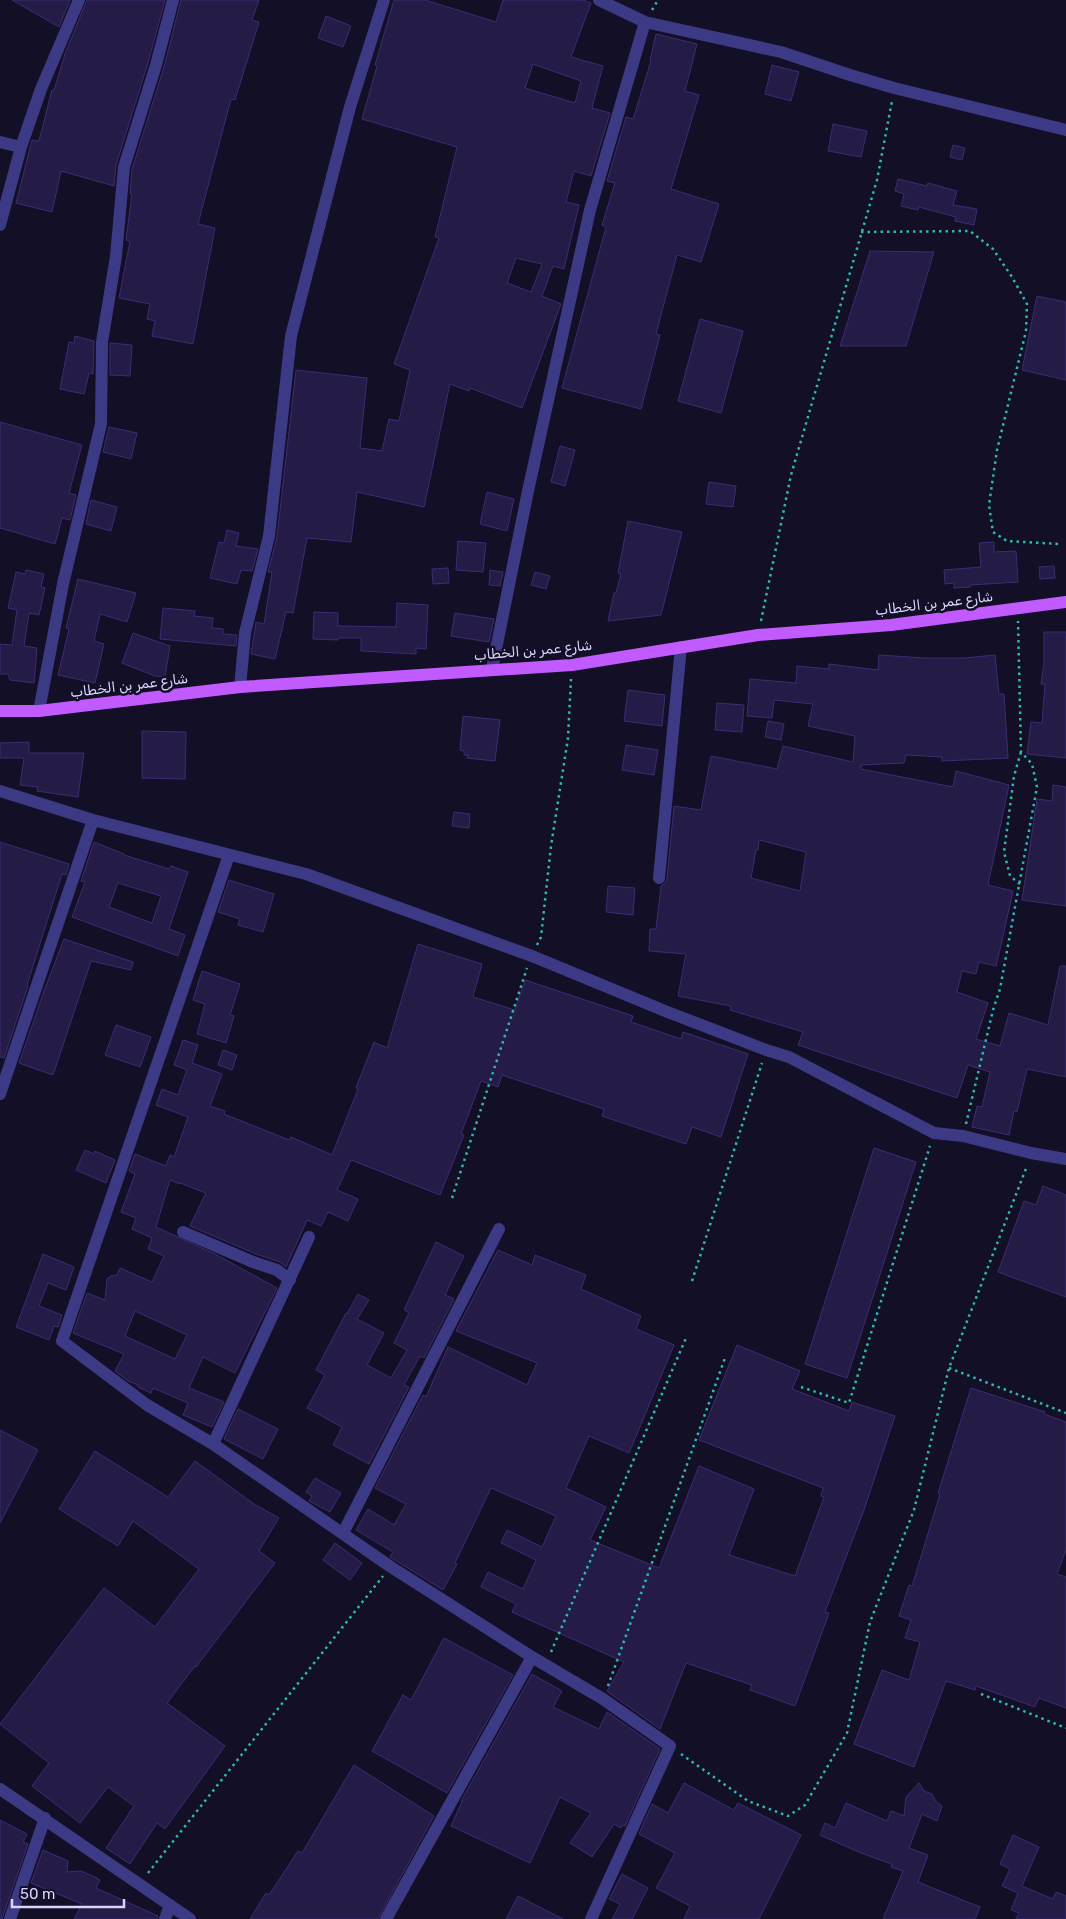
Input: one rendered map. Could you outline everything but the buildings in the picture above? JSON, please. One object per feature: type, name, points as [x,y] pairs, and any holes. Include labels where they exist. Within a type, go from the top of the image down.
[{"type":"main road","name":"شارع عمر بن الخطاب","points":[[0,711],[39,711],[240,687],[572,664],[758,635],[892,625],[1066,602]]},
{"type":"street","points":[[0,225],[21,148],[41,89],[79,0]]},
{"type":"street","points":[[39,711],[63,584],[101,424],[102,342],[116,256],[124,167],[156,65],[173,0]]},
{"type":"street","points":[[240,687],[245,633],[269,536],[291,336],[350,107],[384,0]]},
{"type":"street","points":[[599,0],[645,22],[781,52],[894,88],[1066,130]]},
{"type":"street","points":[[492,669],[528,491],[590,210],[645,22]]},
{"type":"street","points":[[0,142],[21,148]]},
{"type":"street","points":[[659,878],[681,647]]},
{"type":"street","points":[[0,791],[93,820],[306,874],[532,956],[665,1011],[766,1050],[789,1056],[934,1133],[963,1136],[1031,1153],[1066,1159]]},
{"type":"street","points":[[0,1094],[93,820]]},
{"type":"street","points":[[229,855],[62,1341],[147,1405],[213,1444],[390,1567],[532,1657],[603,1699],[670,1746],[591,1919]]},
{"type":"street","points":[[343,1533],[499,1229]]},
{"type":"street","points":[[183,1232],[253,1262],[277,1270],[290,1280]]},
{"type":"street","points":[[213,1444],[309,1237]]},
{"type":"street","points":[[386,1919],[532,1657]]},
{"type":"street","points":[[0,1789],[190,1919]]},
{"type":"street","points":[[10,1919],[45,1818]]},
{"type":"street","points":[[165,1919],[170,1905]]},
{"type":"path","points":[[758,635],[790,476],[876,180],[894,88]]},
{"type":"path","points":[[861,232],[970,231],[993,250],[1012,277],[1027,304],[1026,331],[997,450],[989,505],[993,532],[1006,541],[1060,544]]},
{"type":"path","points":[[1018,607],[1021,752],[1014,776],[1004,852],[1010,876],[1020,884]]},
{"type":"path","points":[[452,1198],[532,956],[542,937],[552,846],[568,738],[572,664]]},
{"type":"path","points":[[963,1136],[993,1010],[1000,989],[1037,787],[1032,764],[1021,752]]},
{"type":"path","points":[[692,1281],[766,1050]]},
{"type":"path","points":[[801,1387],[849,1403],[934,1133]]},
{"type":"path","points":[[670,1746],[748,1800],[788,1816],[806,1805],[847,1733],[870,1622],[914,1510],[949,1368],[1031,1153]]},
{"type":"path","points":[[546,1665],[686,1338]]},
{"type":"path","points":[[603,1699],[725,1358]]},
{"type":"path","points":[[949,1368],[1066,1414]]},
{"type":"path","points":[[139,1884],[390,1567]]},
{"type":"path","points":[[981,1694],[1066,1728]]}]
